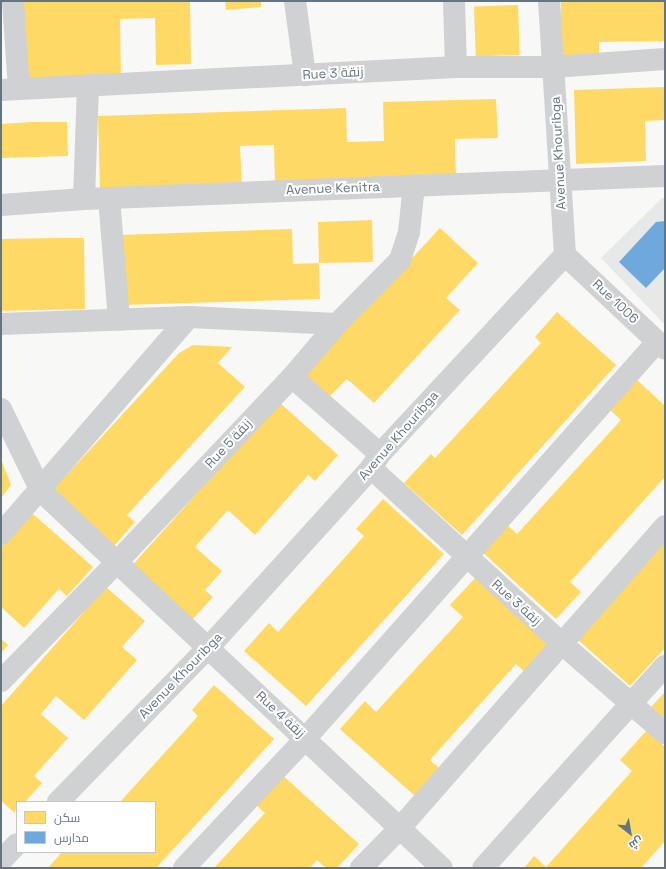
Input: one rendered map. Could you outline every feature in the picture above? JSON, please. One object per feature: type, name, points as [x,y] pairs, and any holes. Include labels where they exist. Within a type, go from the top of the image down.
[{"type":"street","points":[[10,90],[13,1]]},
{"type":"street","points":[[295,1],[305,75]]},
{"type":"street","points":[[454,1],[456,67]]},
{"type":"street","name":"Avenue Khouribga","points":[[59,801],[208,648],[375,461],[565,255],[549,1]]},
{"type":"street","name":"Rue 3 زنقة","points":[[10,90],[456,67],[554,67],[665,59]]},
{"type":"street","points":[[84,199],[88,85]]},
{"type":"street","name":"Avenue Kenitra","points":[[1,205],[84,199],[665,176]]},
{"type":"street","name":"Rue 5 زنقة","points":[[1,681],[117,562],[292,377],[336,324],[400,260],[409,232],[414,185]]},
{"type":"street","points":[[109,198],[119,320]]},
{"type":"street","name":"Rue 1006","points":[[565,255],[661,346]]},
{"type":"street","points":[[1,534],[41,491],[189,317]]},
{"type":"street","points":[[1,324],[189,317],[336,324]]},
{"type":"street","points":[[184,868],[305,739],[466,557],[661,346]]},
{"type":"street","name":"Rue 3 زنقة","points":[[292,377],[375,461],[466,557],[561,644],[665,733]]},
{"type":"street","points":[[1,408],[41,491]]},
{"type":"street","name":"Rue 4 زنقة","points":[[41,491],[442,868]]},
{"type":"street","points":[[361,868],[399,829],[665,526]]},
{"type":"street","points":[[483,868],[665,666]]},
{"type":"shaded area","points":[[662,198],[665,198],[665,325],[601,258]]},
{"type":"building: سكن","points":[[23,1],[190,1],[191,64],[156,65],[155,18],[120,19],[121,77],[26,79]]},
{"type":"building: سكن","points":[[225,1],[261,1],[261,7],[226,10]]},
{"type":"building: سكن","points":[[561,1],[665,1],[665,41],[599,42],[599,55],[561,56]]},
{"type":"building: سكن","points":[[518,5],[520,55],[476,57],[474,7]]},
{"type":"building: سكن","points":[[665,87],[665,120],[645,121],[646,161],[576,164],[574,90]]},
{"type":"building: سكن","points":[[496,99],[498,138],[455,139],[456,178],[275,184],[274,145],[240,146],[242,185],[100,190],[98,116],[346,108],[347,142],[384,141],[383,102]]},
{"type":"building: سكن","points":[[67,122],[68,156],[1,158],[1,124]]},
{"type":"building: سكن","points":[[372,220],[373,262],[319,263],[318,222]]},
{"type":"building: سكن","points":[[440,228],[478,263],[446,298],[460,310],[374,403],[347,379],[326,400],[301,378]]},
{"type":"building: سكن","points":[[292,229],[293,264],[319,263],[320,299],[122,305],[119,235]]},
{"type":"building: سكن","points":[[84,238],[85,309],[1,311],[1,239]]},
{"type":"building: سكن","points":[[557,312],[616,365],[462,535],[404,483],[431,454],[435,458],[541,343],[535,337]]},
{"type":"building: سكن","points":[[193,345],[232,347],[218,363],[245,387],[127,515],[135,522],[114,546],[50,493],[179,353]]},
{"type":"building: سكن","points":[[637,380],[665,406],[665,477],[570,582],[581,592],[556,619],[480,550],[505,523],[517,534],[621,420],[610,410]]},
{"type":"building: سكن","points":[[279,402],[338,455],[315,481],[308,475],[255,535],[228,510],[195,547],[222,571],[205,590],[213,597],[189,623],[128,570]]},
{"type":"building: سكن","points":[[1,459],[11,485],[1,498]]},
{"type":"building: سكن","points":[[383,499],[444,554],[306,706],[244,651],[269,623],[278,632],[364,536],[356,529]]},
{"type":"building: سكن","points":[[32,513],[93,567],[67,596],[59,589],[24,628],[1,607],[1,547]]},
{"type":"building: سكن","points":[[665,542],[665,648],[630,686],[577,639]]},
{"type":"building: سكن","points":[[477,576],[556,646],[529,676],[516,664],[430,760],[441,770],[416,797],[340,729],[365,701],[376,712],[463,617],[450,605]]},
{"type":"building: سكن","points":[[106,587],[145,621],[122,647],[137,660],[84,720],[56,696],[41,714],[68,738],[34,776],[42,783],[26,801],[16,801],[15,813],[1,801],[1,706]]},
{"type":"building: سكن","points":[[1,639],[8,645],[1,653]]},
{"type":"building: سكن","points":[[214,685],[274,739],[156,868],[48,868],[61,853],[156,853],[156,801],[121,801],[198,716],[192,710]]},
{"type":"building: سكن","points":[[665,692],[665,719],[651,707]]},
{"type":"building: سكن","points":[[647,730],[665,747],[665,841],[641,868],[524,868],[534,856],[546,867],[632,771],[620,760]]},
{"type":"building: سكن","points":[[280,773],[359,844],[337,868],[326,868],[317,860],[310,868],[214,868],[265,813],[254,803]]},
{"type":"building: مدارس","points":[[665,221],[665,268],[646,288],[619,262],[656,222]]}]
